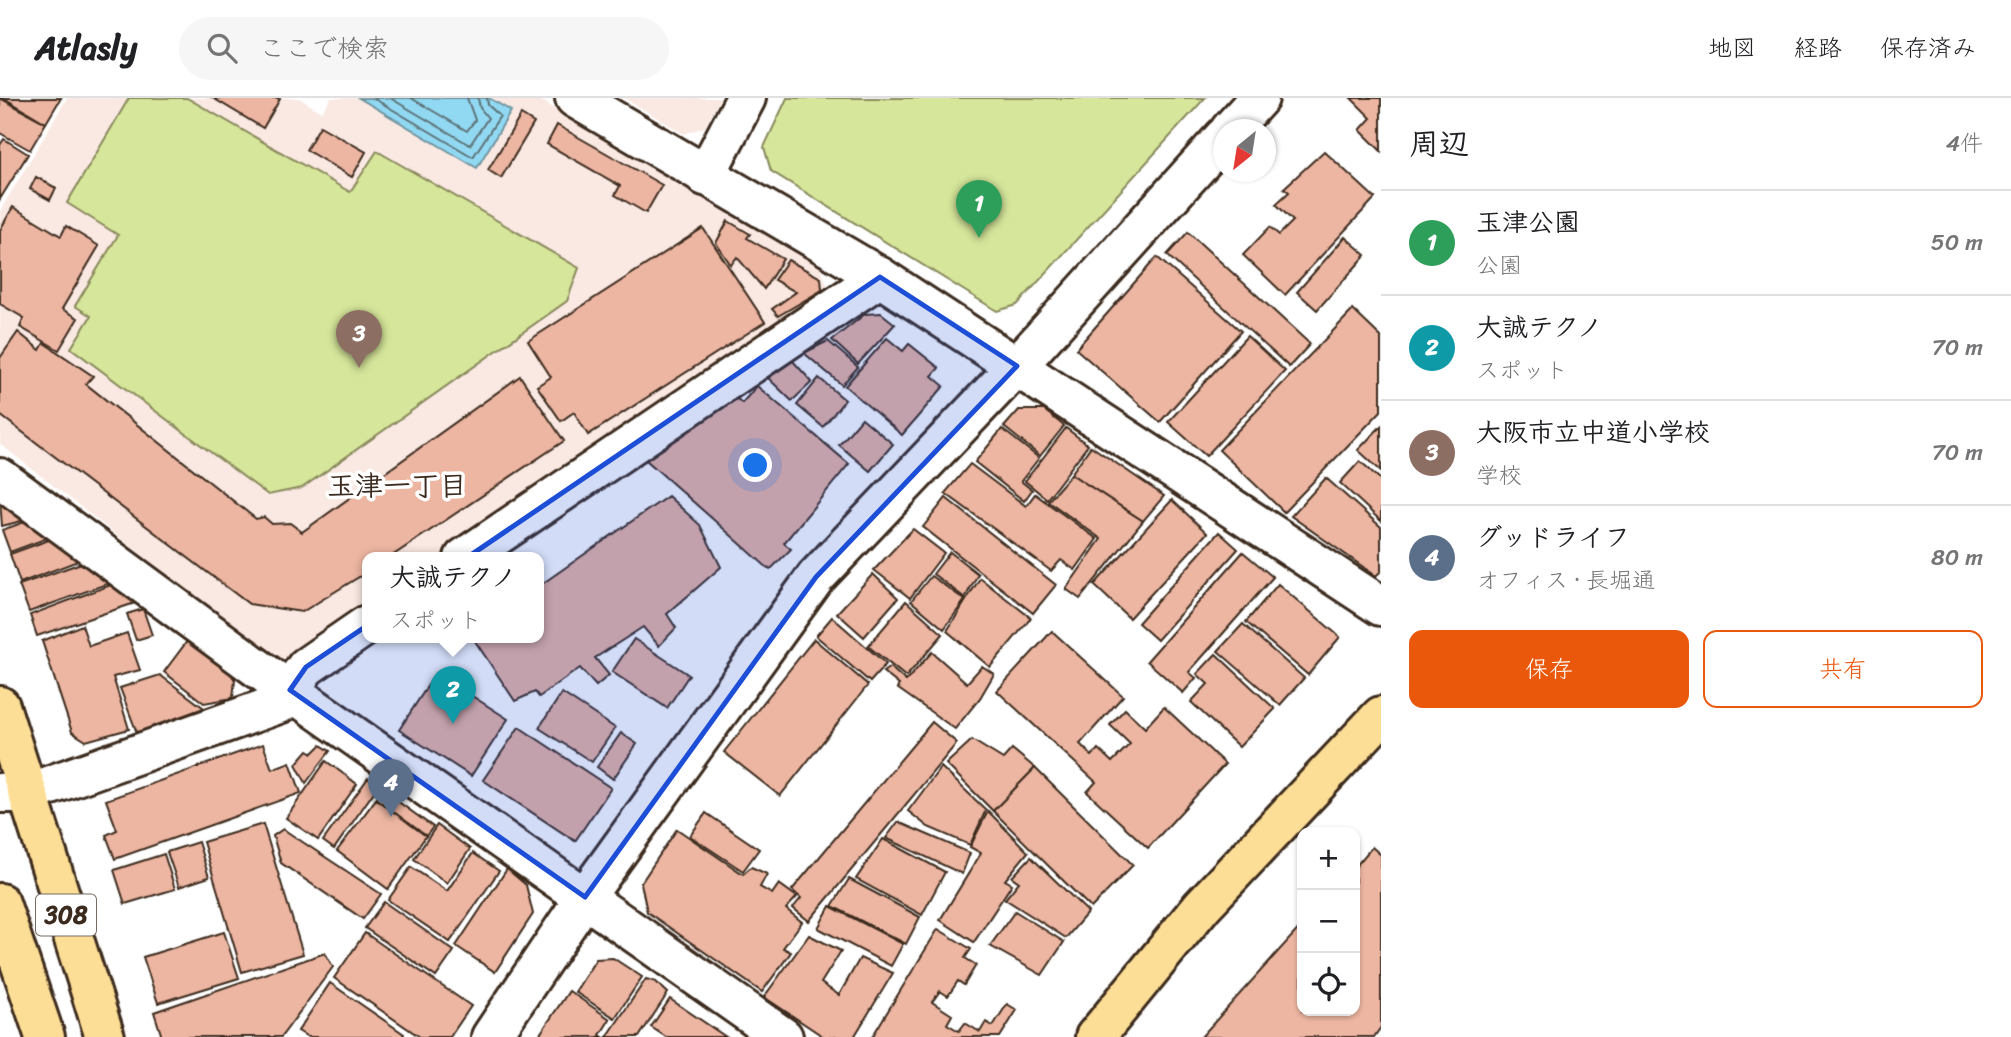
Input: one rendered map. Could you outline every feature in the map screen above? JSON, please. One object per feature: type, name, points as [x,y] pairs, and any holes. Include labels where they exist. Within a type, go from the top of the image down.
[{"type":"main road","name":"308","points":[[0,706],[14,793],[105,1037]]},
{"type":"main road","points":[[1095,1037],[1202,906],[1381,716]]},
{"type":"main road","name":"308","points":[[0,903],[45,1037]]},
{"type":"street","points":[[575,98],[880,277],[1381,606]]},
{"type":"street","points":[[705,176],[746,98]]},
{"type":"street","points":[[1240,119],[1259,98]]},
{"type":"street","points":[[491,1037],[584,897],[816,577],[1017,366],[1213,148]]},
{"type":"street","points":[[473,552],[880,277]]},
{"type":"street","points":[[0,478],[290,690],[584,897],[768,1033]]},
{"type":"street","points":[[14,793],[281,703],[306,667],[362,628]]},
{"type":"highlighted area","points":[[880,277],[1017,366],[816,577],[585,897],[290,690],[306,667]]},
{"type":"shaded area","points":[[67,98],[299,98],[322,112],[331,98],[537,98],[820,266],[830,292],[450,552],[362,552],[362,611],[295,657],[275,659],[0,444],[0,211]]},
{"type":"shaded area","points":[[624,98],[720,98],[705,127],[684,134]]},
{"type":"green space","points":[[129,98],[187,98],[350,192],[377,151],[579,268],[567,301],[302,488],[268,495],[71,348],[91,316],[75,306],[118,235],[67,203]]},
{"type":"green space","points":[[787,98],[1205,98],[1017,305],[997,311],[771,171],[764,147]]},
{"type":"water","points":[[359,98],[489,98],[511,111],[477,168]]},
{"type":"building","points":[[0,98],[46,123],[30,150],[0,133]]},
{"type":"building","points":[[4,98],[61,98],[46,123]]},
{"type":"building","points":[[213,98],[277,98],[280,99],[263,128]]},
{"type":"building","points":[[1351,98],[1381,98],[1381,151],[1360,130],[1371,118]]},
{"type":"building","points":[[521,115],[534,123],[501,178],[488,170]]},
{"type":"building","points":[[557,125],[662,185],[646,213],[615,195],[620,186],[547,144]]},
{"type":"building","points":[[320,126],[366,152],[352,177],[306,150]]},
{"type":"building","points":[[4,139],[28,154],[0,199],[0,145]]},
{"type":"building","points":[[1324,151],[1375,198],[1285,295],[1243,255],[1270,227],[1279,235],[1293,221],[1276,204],[1289,192],[1284,188]]},
{"type":"building","points":[[36,177],[56,188],[50,200],[30,189]]},
{"type":"building","points":[[13,207],[61,236],[66,226],[99,246],[62,309],[78,318],[59,350],[20,327],[24,318],[0,304],[0,230]]},
{"type":"building","points":[[728,221],[750,234],[747,238],[783,259],[764,289],[737,257],[731,265],[716,243]]},
{"type":"building","points":[[703,228],[765,322],[588,435],[574,412],[561,421],[537,386],[551,377],[528,341]]},
{"type":"building","points":[[1188,232],[1310,344],[1289,367],[1167,255]]},
{"type":"building","points":[[1345,237],[1366,255],[1317,310],[1297,292]]},
{"type":"building","points":[[1157,257],[1241,331],[1160,422],[1076,349]]},
{"type":"building","points":[[788,260],[821,278],[822,290],[778,316],[772,309],[796,292],[774,280]]},
{"type":"building","points":[[1353,310],[1381,337],[1381,411],[1284,512],[1219,450]]},
{"type":"building","points":[[881,313],[895,324],[858,364],[832,340],[865,314]]},
{"type":"building","points":[[18,332],[40,350],[44,343],[93,376],[86,384],[256,519],[264,517],[272,524],[290,523],[302,532],[520,376],[564,441],[398,552],[362,552],[362,575],[302,612],[249,604],[0,415],[0,358]]},
{"type":"building","points":[[1247,336],[1285,371],[1206,456],[1168,422]]},
{"type":"building","points":[[887,338],[903,351],[909,344],[939,368],[932,376],[944,386],[902,435],[845,386]]},
{"type":"building","points":[[828,341],[858,367],[842,385],[804,353]]},
{"type":"building","points":[[792,360],[812,382],[792,401],[765,375]]},
{"type":"building","points":[[819,378],[845,400],[823,427],[797,405]]},
{"type":"building","points":[[757,386],[849,464],[784,543],[791,549],[770,570],[645,459],[736,398],[742,403]]},
{"type":"building","points":[[1019,410],[1044,410],[1064,426],[1040,456],[1004,427]]},
{"type":"building","points":[[862,418],[893,444],[870,471],[839,445]]},
{"type":"building","points":[[1381,426],[1381,471],[1358,450]]},
{"type":"building","points":[[1066,428],[1088,445],[1047,499],[1025,481]]},
{"type":"building","points":[[1002,429],[1039,458],[1021,481],[1032,490],[1024,501],[975,462]]},
{"type":"building","points":[[1091,446],[1164,496],[1143,521],[1071,474]]},
{"type":"building","points":[[1360,461],[1381,480],[1381,521],[1340,483]]},
{"type":"building","points":[[970,464],[1026,506],[1035,494],[1097,539],[1075,570],[1061,560],[1051,571],[945,493]]},
{"type":"building","points":[[1071,474],[1143,521],[1080,599],[1066,589],[1101,539],[1048,501]]},
{"type":"building","points":[[1326,478],[1381,527],[1381,571],[1376,576],[1291,516]]},
{"type":"building","points":[[668,496],[700,525],[721,567],[667,614],[676,628],[659,646],[643,627],[595,658],[609,675],[596,686],[580,668],[539,697],[535,692],[515,701],[476,643],[544,643],[544,583]]},
{"type":"building","points":[[946,498],[1056,585],[1033,613],[923,527]]},
{"type":"building","points":[[0,500],[29,519],[2,526]]},
{"type":"building","points":[[1172,500],[1207,533],[1129,618],[1094,585]]},
{"type":"building","points":[[33,519],[53,536],[10,552],[2,530]]},
{"type":"building","points":[[913,529],[944,553],[910,598],[874,570]]},
{"type":"building","points":[[1219,532],[1238,549],[1157,640],[1138,623]]},
{"type":"building","points":[[57,537],[83,559],[20,583],[10,554]]},
{"type":"building","points":[[950,552],[978,574],[965,598],[933,574]]},
{"type":"building","points":[[1243,552],[1273,577],[1189,672],[1196,678],[1183,693],[1147,661]]},
{"type":"building","points":[[87,561],[112,582],[29,612],[19,585]]},
{"type":"building","points":[[873,574],[898,598],[864,637],[837,613]]},
{"type":"building","points":[[931,576],[965,600],[944,629],[911,601]]},
{"type":"building","points":[[980,578],[1031,618],[990,667],[947,631]]},
{"type":"building","points":[[116,583],[135,603],[37,636],[30,615]]},
{"type":"building","points":[[1278,584],[1340,637],[1308,675],[1246,622]]},
{"type":"building","points":[[906,601],[943,634],[906,677],[868,646]]},
{"type":"building","points":[[143,609],[152,635],[136,640],[127,614]]},
{"type":"building","points":[[832,617],[886,664],[870,682],[816,636]]},
{"type":"building","points":[[1243,624],[1304,678],[1280,705],[1218,651]]},
{"type":"building","points":[[82,625],[89,646],[127,633],[140,670],[113,677],[129,729],[86,741],[72,732],[42,641]]},
{"type":"building","points":[[1052,631],[1123,696],[1080,744],[1092,756],[1098,749],[1112,762],[1130,744],[1110,725],[1125,709],[1145,728],[1164,707],[1225,764],[1148,848],[1087,792],[1096,782],[997,691]]},
{"type":"building","points":[[634,639],[689,675],[667,708],[612,672]]},
{"type":"building","points":[[814,639],[868,685],[780,796],[724,752]]},
{"type":"building","points":[[188,640],[229,671],[235,680],[233,698],[204,703],[164,672]]},
{"type":"building","points":[[932,652],[967,683],[982,666],[994,674],[980,698],[955,729],[897,688],[899,685],[883,672],[890,667],[906,681]]},
{"type":"building","points":[[1216,654],[1275,709],[1239,747],[1191,702],[1208,684],[1197,674]]},
{"type":"building","points":[[436,673],[508,719],[471,776],[399,730]]},
{"type":"building","points":[[160,675],[204,708],[137,733],[120,688]]},
{"type":"building","points":[[562,693],[615,728],[592,762],[539,728]]},
{"type":"building","points":[[932,722],[957,743],[809,921],[793,908],[801,898],[792,890]]},
{"type":"building","points":[[519,727],[611,788],[575,841],[483,780]]},
{"type":"building","points":[[621,733],[637,744],[613,779],[597,767]]},
{"type":"building","points":[[972,740],[1003,759],[1012,749],[1035,768],[993,811],[946,764]]},
{"type":"building","points":[[263,744],[272,769],[290,762],[301,793],[115,859],[106,835],[117,830],[106,800]]},
{"type":"building","points":[[321,745],[330,751],[306,783],[296,764],[308,750],[313,753]]},
{"type":"building","points":[[326,761],[357,784],[318,840],[286,818]]},
{"type":"building","points":[[941,767],[986,810],[970,845],[928,827],[908,811]]},
{"type":"building","points":[[1035,768],[1133,865],[1091,908],[993,811]]},
{"type":"building","points":[[368,778],[378,786],[334,849],[323,841]]},
{"type":"building","points":[[382,790],[433,827],[426,836],[376,799]]},
{"type":"building","points":[[376,799],[426,836],[388,889],[337,851]]},
{"type":"building","points":[[988,811],[1028,852],[1005,880],[1012,884],[974,942],[940,920],[981,853],[970,847]]},
{"type":"building","points":[[706,813],[759,849],[743,871],[690,836]]},
{"type":"building","points":[[898,822],[970,853],[962,874],[886,838]]},
{"type":"building","points":[[263,824],[303,954],[242,972],[203,842]]},
{"type":"building","points":[[437,825],[470,849],[447,883],[414,859]]},
{"type":"building","points":[[283,829],[381,894],[363,919],[281,863],[273,836]]},
{"type":"building","points":[[677,829],[743,874],[751,867],[767,874],[760,887],[772,894],[779,884],[797,897],[786,909],[802,922],[783,948],[791,952],[762,992],[647,912],[641,883]]},
{"type":"building","points":[[883,839],[945,872],[922,915],[856,879]]},
{"type":"building","points":[[198,842],[209,877],[179,887],[167,852]]},
{"type":"building","points":[[1372,847],[1381,855],[1381,1027],[1374,1037],[1201,1037],[1297,931],[1297,1016],[1360,1016],[1360,861]]},
{"type":"building","points":[[473,853],[499,871],[450,942],[388,900],[411,867],[447,891]]},
{"type":"building","points":[[164,854],[175,889],[125,904],[114,870]]},
{"type":"building","points":[[1031,857],[1088,912],[1066,938],[1005,899],[1019,882],[1012,877]]},
{"type":"building","points":[[507,869],[526,885],[533,914],[495,972],[456,946]]},
{"type":"building","points":[[849,879],[920,917],[906,944],[832,906]]},
{"type":"building","points":[[384,902],[454,951],[436,977],[365,928]]},
{"type":"building","points":[[830,906],[903,944],[891,966],[818,928]]},
{"type":"building","points":[[1015,911],[1064,942],[1042,975],[990,946]]},
{"type":"building","points":[[938,929],[971,949],[965,958],[976,965],[964,985],[958,981],[948,996],[940,991],[932,1002],[952,1015],[947,1024],[959,1031],[965,1023],[980,1032],[986,1022],[993,1026],[1007,1004],[1017,1010],[1000,1037],[872,1037]]},
{"type":"building","points":[[224,932],[239,978],[158,1003],[143,957]]},
{"type":"building","points":[[365,933],[471,1006],[450,1037],[420,1037],[334,978]]},
{"type":"building","points":[[809,935],[841,951],[821,983],[839,995],[860,958],[893,973],[854,1037],[824,1037],[764,997]]},
{"type":"building","points":[[325,953],[333,967],[281,1037],[162,1037],[154,1012]]},
{"type":"building","points":[[613,958],[642,977],[615,1018],[575,992],[596,959]]},
{"type":"building","points":[[646,979],[656,982],[668,993],[639,1037],[607,1037]]},
{"type":"building","points":[[330,983],[404,1034],[402,1037],[308,1037],[298,1031]]},
{"type":"building","points":[[569,991],[610,1019],[600,1035],[603,1037],[538,1037]]},
{"type":"building","points":[[670,999],[726,1037],[666,1037],[651,1027]]},
{"type":"place","name":"玉津公園","points":[[979,238]]},
{"type":"place","name":"大阪市立中道小学校","points":[[359,368]]},
{"type":"place","name":"大誠テクノ","points":[[453,724]]},
{"type":"place","name":"グッドライフ","points":[[391,817]]},
{"type":"district","name":"玉津一丁目","points":[[397,485]]}]
